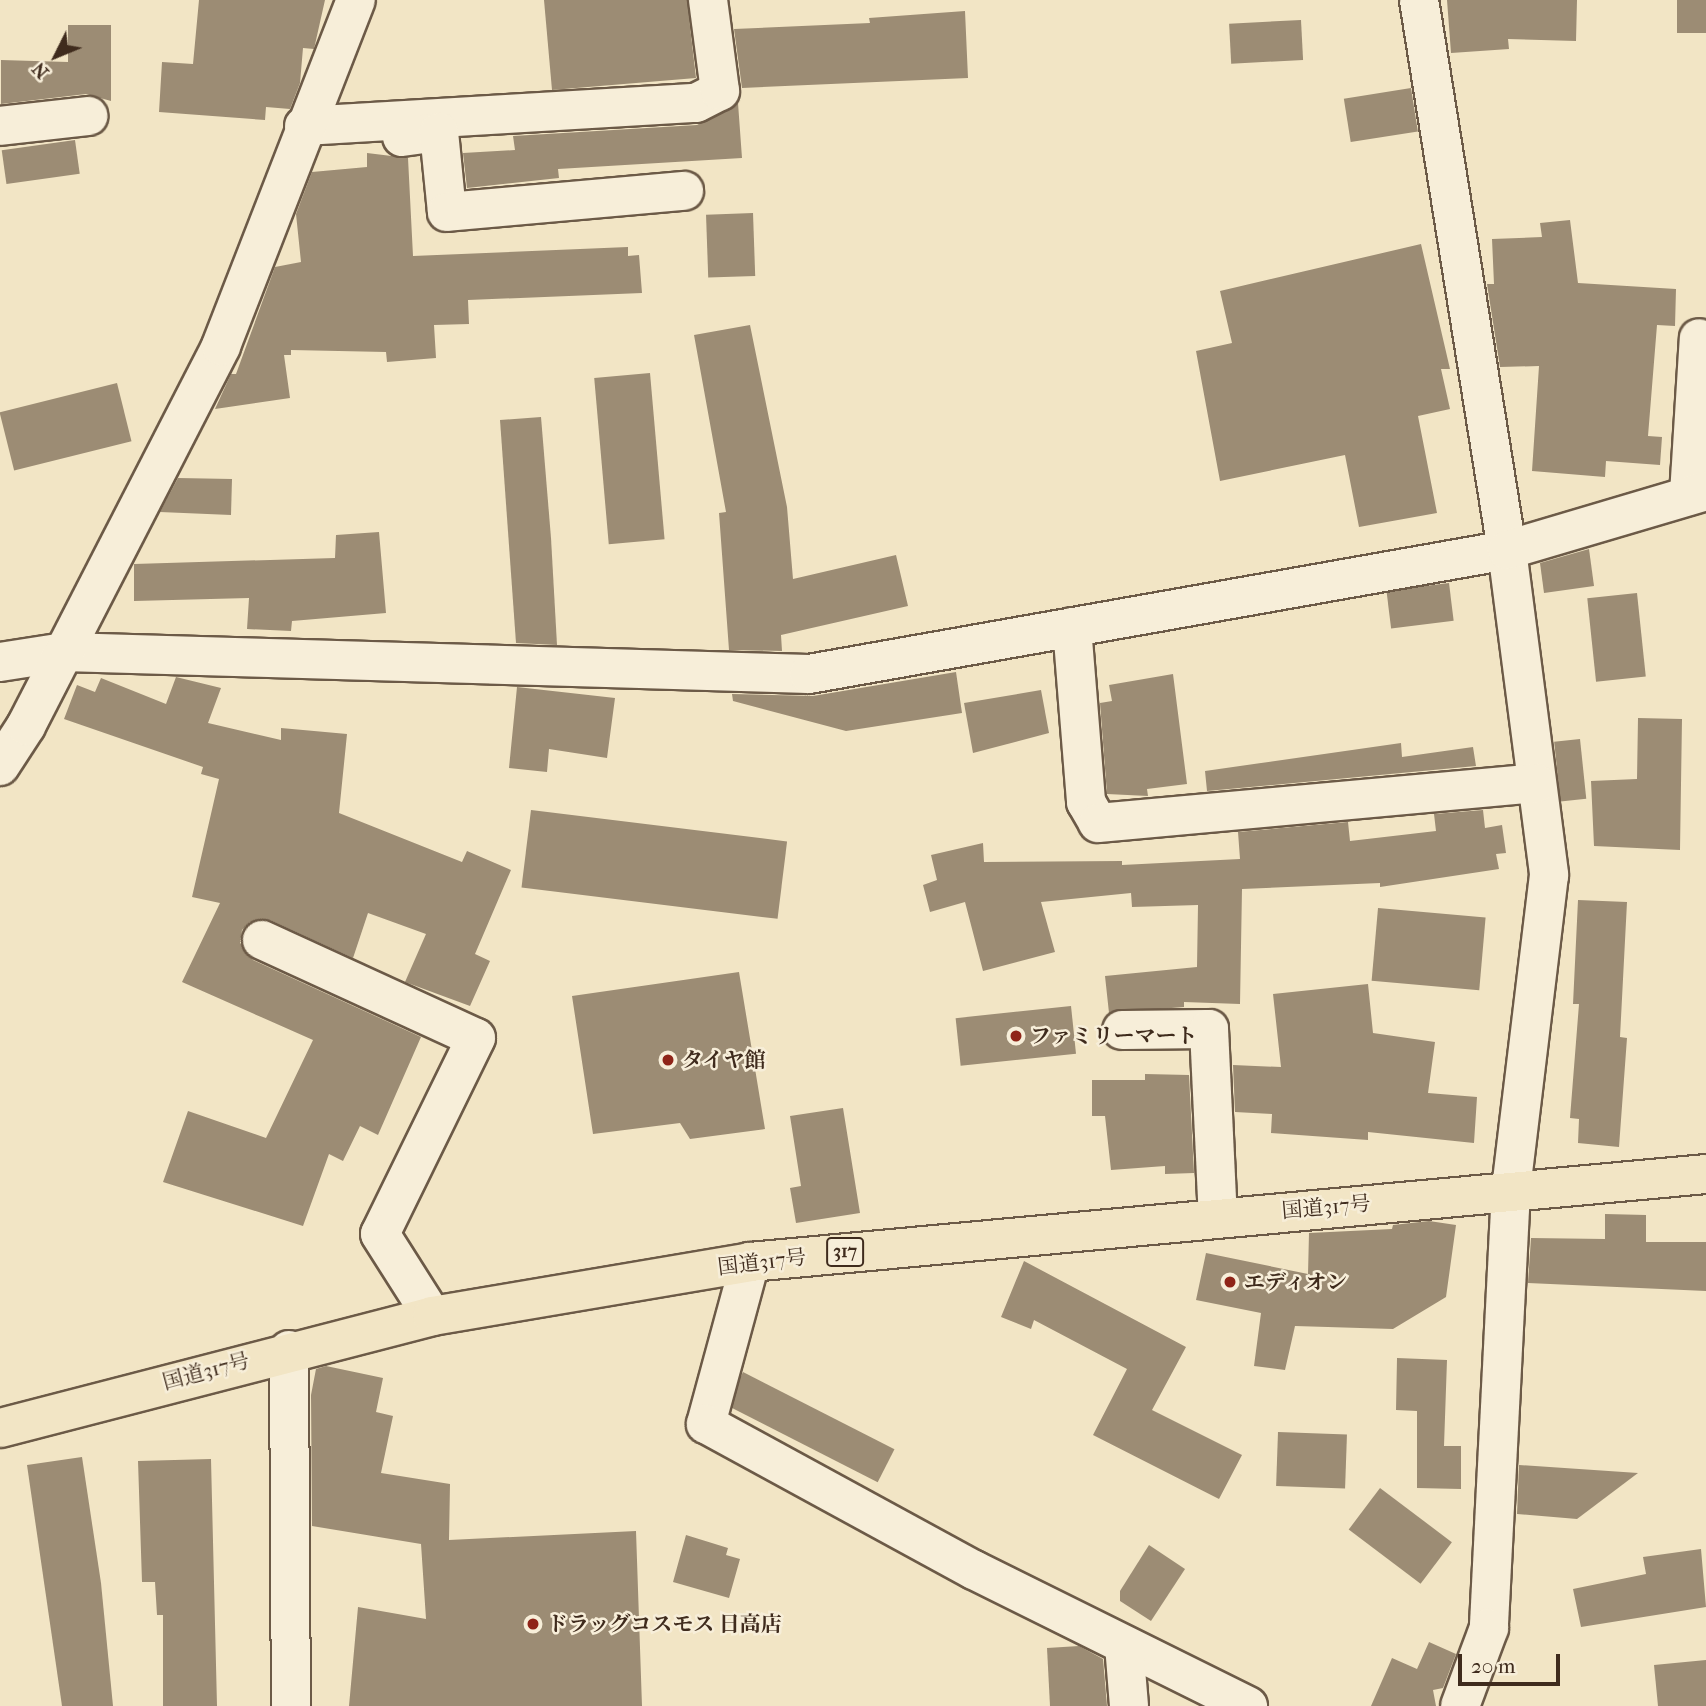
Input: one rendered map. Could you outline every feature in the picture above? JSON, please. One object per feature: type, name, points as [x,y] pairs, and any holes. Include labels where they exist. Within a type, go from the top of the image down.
[{"type":"highway","name":"国道317号","points":[[0,1428],[289,1350],[432,1316],[750,1262],[1706,1174]]},
{"type":"street","points":[[0,766],[64,652],[221,346],[299,139],[356,0]]},
{"type":"street","points":[[299,139],[696,103],[720,91],[708,0]]},
{"type":"street","points":[[1419,0],[1507,550],[1549,875],[1511,1190],[1489,1628],[1460,1706]]},
{"type":"street","points":[[0,126],[89,116]]},
{"type":"street","points":[[299,139],[439,132],[447,212],[684,191]]},
{"type":"street","points":[[0,662],[64,652],[809,674],[1507,550],[1697,493],[1699,338]]},
{"type":"street","points":[[1072,627],[1086,802],[1098,823],[1536,783]]},
{"type":"street","points":[[262,940],[476,1038],[380,1234],[432,1316]]},
{"type":"street","points":[[1122,1030],[1209,1029],[1218,1217]]},
{"type":"street","points":[[750,1262],[706,1424],[1124,1646],[1248,1706]]},
{"type":"street","points":[[289,1350],[291,1706]]},
{"type":"street","points":[[1124,1646],[1129,1706]]},
{"type":"building","points":[[199,0],[325,0],[314,49],[303,48],[300,83],[290,109],[266,107],[265,120],[159,112],[162,62],[193,64]]},
{"type":"building","points":[[544,0],[687,0],[696,78],[552,90]]},
{"type":"building","points":[[1447,0],[1577,0],[1576,41],[1508,39],[1509,49],[1451,53]]},
{"type":"building","points":[[1677,0],[1706,0],[1706,33],[1677,33]]},
{"type":"building","points":[[965,11],[968,78],[742,88],[734,29],[870,23],[869,18]]},
{"type":"building","points":[[1301,20],[1303,60],[1231,64],[1229,24]]},
{"type":"building","points":[[68,25],[111,25],[111,101],[86,94],[1,104],[1,60],[68,62]]},
{"type":"building","points":[[1411,88],[1418,131],[1351,142],[1344,99]]},
{"type":"building","points":[[738,103],[742,158],[558,169],[559,178],[467,188],[463,153],[515,150],[513,136],[697,125]]},
{"type":"building","points":[[75,140],[80,174],[6,184],[2,150]]},
{"type":"building","points":[[367,153],[408,158],[413,256],[628,247],[628,256],[639,255],[642,293],[468,300],[469,324],[434,325],[436,358],[387,362],[386,352],[291,350],[291,355],[284,355],[290,398],[215,409],[231,374],[236,374],[275,267],[301,262],[296,214],[312,172],[367,167]]},
{"type":"building","points":[[753,213],[755,276],[708,278],[706,215]]},
{"type":"building","points":[[1570,220],[1578,283],[1676,289],[1675,326],[1657,325],[1648,436],[1662,437],[1660,465],[1606,461],[1605,477],[1532,471],[1539,366],[1500,367],[1487,284],[1494,284],[1492,239],[1542,237],[1540,223]]},
{"type":"building","points":[[1421,244],[1450,369],[1441,369],[1450,409],[1418,416],[1437,513],[1359,527],[1345,455],[1220,481],[1196,351],[1232,343],[1220,291]]},
{"type":"building","points":[[750,325],[787,507],[793,579],[896,555],[908,606],[781,635],[782,651],[729,650],[719,513],[726,512],[694,335]]},
{"type":"building","points":[[650,373],[665,539],[609,544],[594,378]]},
{"type":"building","points":[[117,383],[132,441],[14,470],[0,412]]},
{"type":"building","points":[[541,417],[557,645],[516,643],[500,420]]},
{"type":"building","points":[[178,478],[232,479],[231,515],[160,512]]},
{"type":"building","points":[[379,532],[386,613],[292,621],[291,631],[247,629],[249,598],[134,601],[134,564],[335,558],[336,535]]},
{"type":"building","points":[[1589,549],[1594,586],[1544,593],[1540,563]]},
{"type":"building","points":[[1449,583],[1454,621],[1391,628],[1386,591]]},
{"type":"building","points":[[1637,593],[1646,677],[1596,682],[1587,598]]},
{"type":"building","points":[[956,672],[962,713],[846,731],[733,701],[732,694],[813,696]]},
{"type":"building","points":[[1173,674],[1187,784],[1147,789],[1148,796],[1107,794],[1100,703],[1112,701],[1109,685]]},
{"type":"building","points":[[176,677],[221,688],[208,723],[281,740],[281,728],[347,734],[339,813],[462,862],[467,851],[511,870],[475,954],[490,961],[470,1006],[405,982],[426,934],[368,913],[353,958],[270,920],[250,922],[242,930],[240,943],[253,960],[421,1037],[378,1135],[360,1126],[343,1161],[329,1154],[303,1226],[163,1182],[188,1111],[266,1138],[313,1040],[182,982],[220,903],[192,897],[219,779],[201,774],[203,767],[64,719],[77,685],[95,692],[101,678],[166,704]]},
{"type":"building","points":[[517,687],[615,698],[607,758],[549,749],[547,772],[509,768]]},
{"type":"building","points":[[1041,690],[1049,733],[973,753],[964,703]]},
{"type":"building","points":[[1638,718],[1682,719],[1680,850],[1594,846],[1591,781],[1637,779]]},
{"type":"building","points":[[1580,739],[1586,799],[1560,801],[1554,742]]},
{"type":"building","points":[[1401,743],[1402,757],[1473,747],[1476,766],[1207,791],[1205,771]]},
{"type":"building","points":[[531,810],[787,841],[778,919],[521,887]]},
{"type":"building","points":[[1483,810],[1485,828],[1502,825],[1506,853],[1496,854],[1499,869],[1380,887],[1380,883],[1242,889],[1240,1004],[1184,1002],[1184,1007],[1109,1013],[1105,976],[1197,967],[1198,905],[1132,907],[1131,893],[1041,902],[1055,952],[983,971],[965,902],[930,912],[923,885],[937,880],[931,855],[983,843],[984,862],[1122,861],[1122,865],[1240,859],[1238,832],[1348,822],[1350,841],[1436,831],[1434,814]]},
{"type":"building","points":[[1578,900],[1627,902],[1620,1037],[1627,1038],[1619,1147],[1578,1143],[1579,1119],[1570,1118],[1579,1004],[1573,1004]]},
{"type":"building","points":[[1378,908],[1486,917],[1479,990],[1372,981]]},
{"type":"building","name":"タイヤ館","points":[[739,972],[765,1129],[690,1139],[680,1123],[593,1134],[572,996]]},
{"type":"building","points":[[1368,984],[1373,1033],[1435,1042],[1428,1093],[1477,1097],[1474,1143],[1368,1132],[1368,1140],[1271,1133],[1272,1114],[1235,1112],[1233,1065],[1281,1067],[1273,994]]},
{"type":"building","name":"ファミリーマート","points":[[1071,1006],[1076,1054],[961,1066],[956,1018]]},
{"type":"building","points":[[1145,1074],[1189,1075],[1194,1173],[1165,1174],[1165,1166],[1111,1170],[1105,1116],[1092,1116],[1092,1080],[1145,1080]]},
{"type":"building","points":[[843,1108],[860,1213],[796,1223],[790,1188],[801,1186],[790,1116]]},
{"type":"building","points":[[1605,1214],[1646,1215],[1646,1242],[1706,1242],[1706,1291],[1528,1283],[1531,1238],[1605,1239]]},
{"type":"building","points":[[1429,1221],[1456,1225],[1446,1297],[1393,1329],[1295,1326],[1285,1370],[1254,1366],[1261,1313],[1196,1300],[1206,1253],[1308,1274],[1309,1233],[1392,1229],[1393,1225]]},
{"type":"building","points":[[1024,1261],[1186,1347],[1152,1410],[1242,1455],[1219,1499],[1093,1435],[1127,1369],[1034,1320],[1031,1329],[1001,1317]]},
{"type":"building","points":[[1397,1358],[1447,1360],[1444,1446],[1461,1446],[1461,1489],[1417,1488],[1417,1411],[1396,1410]]},
{"type":"building","name":"ドラッグコスモス 日高店","points":[[326,1366],[383,1378],[376,1412],[393,1416],[381,1473],[450,1484],[449,1540],[636,1531],[642,1706],[349,1706],[358,1607],[426,1619],[421,1544],[312,1526],[311,1395],[316,1369]]},
{"type":"building","points":[[743,1372],[894,1449],[878,1482],[726,1405]]},
{"type":"building","points":[[1278,1432],[1347,1434],[1345,1488],[1276,1486]]},
{"type":"building","points":[[82,1457],[101,1583],[113,1706],[62,1706],[27,1465]]},
{"type":"building","points":[[211,1459],[217,1706],[163,1706],[163,1615],[157,1615],[155,1582],[142,1582],[138,1461]]},
{"type":"building","points":[[1519,1465],[1638,1473],[1577,1519],[1517,1514]]},
{"type":"building","points":[[1380,1488],[1452,1542],[1421,1584],[1349,1530]]},
{"type":"building","points":[[686,1535],[728,1548],[726,1555],[740,1559],[729,1598],[673,1582]]},
{"type":"building","points":[[1149,1545],[1185,1569],[1151,1621],[1120,1601],[1120,1591]]},
{"type":"building","points":[[1701,1549],[1706,1607],[1581,1627],[1573,1589],[1646,1574],[1643,1557]]},
{"type":"building","points":[[1429,1642],[1456,1654],[1443,1688],[1433,1690],[1436,1706],[1371,1706],[1392,1658],[1417,1669]]},
{"type":"building","points":[[1079,1646],[1103,1659],[1107,1706],[1050,1706],[1047,1648]]},
{"type":"building","points":[[1706,1660],[1706,1706],[1658,1706],[1654,1665]]},
{"type":"place","name":"ファミリーマート","points":[[1016,1036]]},
{"type":"place","name":"タイヤ館","points":[[668,1060]]},
{"type":"place","name":"エディオン","points":[[1230,1282]]},
{"type":"place","name":"ドラッグコスモス 日高店","points":[[533,1624]]}]
